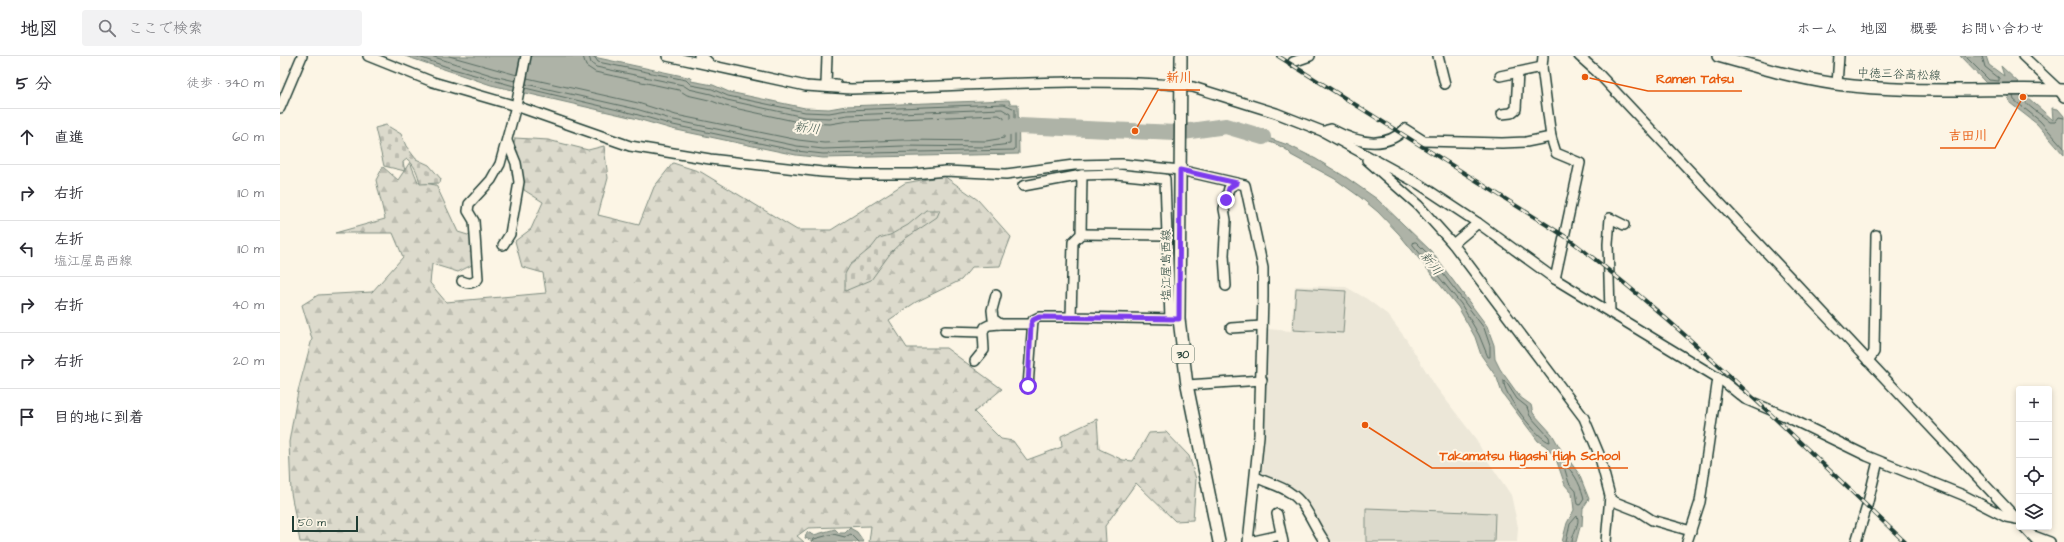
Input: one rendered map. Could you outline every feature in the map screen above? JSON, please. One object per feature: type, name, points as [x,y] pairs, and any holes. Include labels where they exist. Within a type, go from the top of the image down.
[{"type":"main road","name":"塩江屋島西線","points":[[1181,56],[1180,166],[1175,319],[1219,542]]},
{"type":"main road","name":"中徳三谷高松線","points":[[1718,56],[1799,77],[1837,84],[1886,88],[2044,89],[2062,92]]},
{"type":"street","points":[[280,108],[302,56]]},
{"type":"street","points":[[368,56],[433,82],[516,106],[630,146],[710,159],[822,172],[913,174],[946,171],[1006,174],[1096,164],[1180,166],[1245,185],[1263,268],[1262,380],[1256,477],[1249,542],[1282,538],[1277,514]]},
{"type":"street","points":[[462,280],[468,284],[473,283],[478,279],[474,221],[468,211],[469,204],[490,180],[500,164],[516,106],[526,56]]},
{"type":"street","points":[[667,56],[806,86],[831,89],[871,89],[1020,83],[1145,82],[1236,100],[1322,131],[1359,153],[1419,184],[1478,223],[1555,279],[1718,378],[1745,399],[1785,416],[1878,461],[1962,495],[2006,517],[2016,520]]},
{"type":"street","points":[[699,56],[705,59],[712,66]]},
{"type":"street","points":[[826,56],[826,84],[867,84],[871,89]]},
{"type":"street","points":[[1293,62],[1310,56]]},
{"type":"street","points":[[1438,56],[1445,84]]},
{"type":"street","points":[[1543,56],[1542,67],[1551,138],[1556,153],[1580,163],[1555,279]]},
{"type":"street","points":[[1579,56],[1597,72],[2016,518]]},
{"type":"street","points":[[1837,84],[1839,56]]},
{"type":"street","points":[[2023,56],[2062,92]]},
{"type":"street","points":[[1500,76],[1542,67]]},
{"type":"street","points":[[1502,114],[1511,113],[1516,109],[1518,72]]},
{"type":"street","points":[[1322,131],[1331,129],[1347,138],[1366,143],[1394,139],[1405,129],[1424,141],[1502,143],[1526,142],[1551,138]]},
{"type":"street","points":[[503,245],[510,234],[519,182],[516,163],[507,141]]},
{"type":"street","points":[[1359,153],[1418,205],[1453,244],[1584,418],[1599,454],[1610,500],[1606,542]]},
{"type":"street","points":[[1022,186],[1082,175],[1116,174],[1166,179],[1167,235],[1175,319],[1039,317],[1033,320],[1031,324],[1028,386]]},
{"type":"street","points":[[1071,317],[1073,242],[1081,234],[1082,175]]},
{"type":"street","points":[[1226,286],[1224,255],[1226,220],[1224,209],[1229,188],[1237,183]]},
{"type":"street","points":[[1610,312],[1608,244],[1610,218],[1624,225]]},
{"type":"street","points":[[1453,244],[1478,223]]},
{"type":"street","points":[[1081,234],[1167,235]]},
{"type":"street","points":[[1868,361],[1874,352],[1876,235]]},
{"type":"street","points":[[996,295],[992,310],[993,319],[1000,324]]},
{"type":"street","points":[[975,361],[984,350],[983,332],[985,327],[1000,324],[1031,324]]},
{"type":"street","points":[[1231,328],[1262,326]]},
{"type":"street","points":[[945,330],[983,332]]},
{"type":"street","points":[[1687,542],[1700,502],[1718,378]]},
{"type":"street","points":[[1187,385],[1262,380]]},
{"type":"street","points":[[1856,542],[1878,461]]},
{"type":"street","points":[[1256,477],[1271,485],[1279,486],[1291,493],[1302,504],[1315,529],[1325,542]]},
{"type":"street","points":[[1610,500],[1638,511],[1652,520],[1691,531]]},
{"type":"street","points":[[2027,530],[2038,542]]},
{"type":"street","points":[[2031,534],[2050,542]]},
{"type":"shaded area","points":[[1295,286],[1346,287],[1367,299],[1388,315],[1406,339],[1436,387],[1476,439],[1486,458],[1511,495],[1518,527],[1517,542],[1328,542],[1304,502],[1262,475],[1267,329],[1291,331]]},
{"type":"green space","points":[[386,125],[401,134],[406,146],[416,159],[429,165],[441,179],[440,183],[420,184],[416,170],[407,159],[403,162],[405,171],[384,166],[375,128]]},
{"type":"green space","points":[[515,138],[548,140],[588,150],[604,146],[608,178],[598,215],[639,225],[654,187],[673,163],[701,172],[797,230],[831,230],[905,183],[944,176],[978,200],[1011,237],[1000,266],[972,267],[961,280],[916,302],[889,320],[907,348],[946,348],[1002,389],[974,412],[1001,439],[1013,441],[1027,460],[1062,447],[1061,436],[1097,419],[1099,449],[1123,460],[1133,461],[1149,433],[1166,432],[1189,456],[1196,479],[1193,520],[1175,521],[1136,483],[1105,526],[1106,542],[869,542],[871,526],[808,528],[797,536],[804,542],[300,542],[291,493],[289,442],[298,391],[312,339],[302,305],[318,295],[372,292],[403,257],[393,233],[335,233],[385,219],[376,180],[383,167],[398,180],[410,162],[418,182],[436,185],[458,232],[471,236],[476,263],[458,272],[432,264],[430,283],[446,302],[546,293],[543,273],[522,267],[515,241],[531,229],[543,202],[524,190],[520,162],[513,151]]},
{"type":"green space","points":[[926,210],[940,210],[937,217],[906,238],[892,251],[871,280],[845,291],[845,274],[850,265],[872,247],[879,238],[890,235],[908,225]]},
{"type":"green space","points":[[1296,288],[1346,291],[1343,333],[1293,330]]},
{"type":"green space","points":[[1366,508],[1495,513],[1494,542],[1366,542]]},
{"type":"water","points":[[405,56],[589,56],[692,78],[691,81],[713,85],[729,92],[805,108],[829,109],[846,106],[1009,100],[1010,104],[1018,104],[1019,154],[823,158],[796,155],[672,129],[634,118],[491,85]]},
{"type":"water","points":[[1960,56],[1986,56],[1989,65],[2004,76],[2001,66],[2020,84],[2026,96],[2053,120],[2052,108],[2058,109],[2064,116],[2064,155],[2037,124],[2010,103],[2008,96],[2000,85],[1987,84]]},
{"type":"water","points":[[1245,130],[1288,145],[1316,159],[1347,178],[1377,199],[1431,251],[1487,326],[1494,345],[1495,359],[1500,369],[1520,397],[1531,405],[1533,413],[1552,434],[1560,448],[1579,474],[1589,499],[1583,508],[1582,526],[1580,527],[1576,542],[1562,542],[1567,523],[1574,510],[1572,493],[1565,485],[1556,459],[1546,446],[1538,441],[1502,393],[1497,378],[1481,355],[1475,337],[1458,307],[1399,234],[1378,212],[1360,197],[1335,179],[1291,155],[1288,151],[1276,144],[1239,134]]},
{"type":"water","points":[[850,528],[857,532],[864,542],[816,542],[805,538],[807,532],[814,535],[835,529],[839,533],[845,533]]},
{"type":"waterway","name":"新川","points":[[998,128],[1019,126],[1176,133],[1226,126],[1263,137]]},
{"type":"railway","points":[[1278,56],[1566,237],[1611,272],[1698,347],[1905,542]]},
{"type":"place","name":"Ramen Tatsu","points":[[1585,77]]},
{"type":"place","name":"吉田川","points":[[2023,97]]},
{"type":"place","name":"新川","points":[[1135,131]]},
{"type":"place","name":"Takamatsu Higashi High School","points":[[1365,425]]},
{"type":"route","points":[[1028,386],[1031,324],[1033,320],[1039,317],[1179,319],[1180,170],[1237,183],[1229,188],[1226,200]]}]
